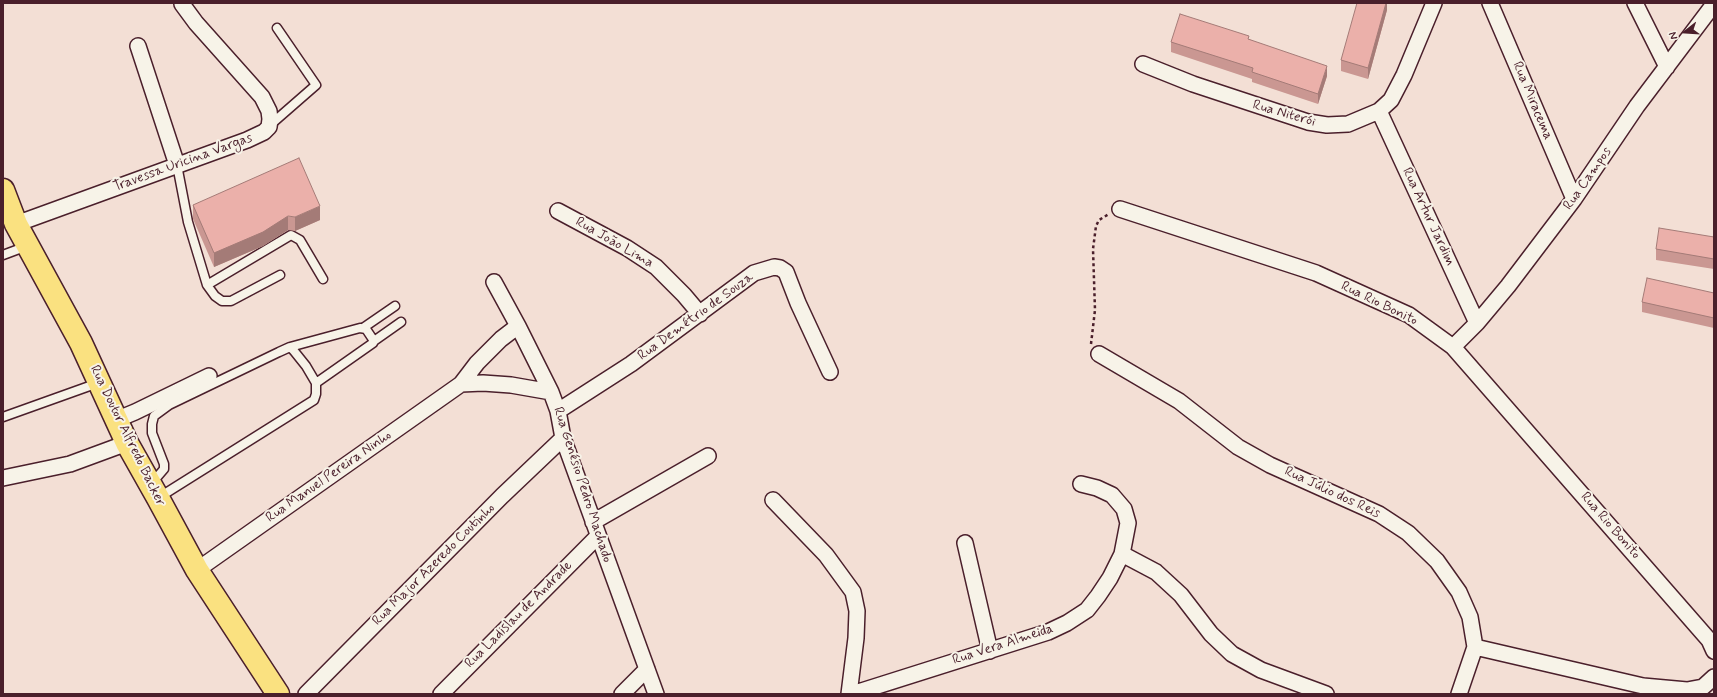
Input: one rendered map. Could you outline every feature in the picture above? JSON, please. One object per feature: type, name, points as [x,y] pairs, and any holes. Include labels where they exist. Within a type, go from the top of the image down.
[{"type":"main road","name":"Rua Doutor Alfredo Backer","points":[[3,190],[16,224],[81,343],[118,419],[127,443],[197,570],[278,694]]},
{"type":"street","name":"Travessa Uricina Vargas","points":[[16,224],[247,140],[264,132],[269,127],[269,110],[262,97],[196,23],[182,3]]},
{"type":"street","name":"Rua Niterói","points":[[1143,64],[1193,84],[1308,122],[1327,125],[1348,124],[1379,111],[1391,100],[1404,75],[1434,3]]},
{"type":"street","name":"Rua Miracema","points":[[1490,3],[1574,199]]},
{"type":"street","points":[[1635,3],[1667,67]]},
{"type":"street","name":"Rua Campos","points":[[1453,346],[1477,323],[1508,286],[1574,199],[1637,106],[1714,4]]},
{"type":"street","points":[[138,46],[177,165]]},
{"type":"street","name":"Rua Artur Jardim","points":[[1379,111],[1477,323]]},
{"type":"street","name":"Rua Rio Bonito","points":[[1120,209],[1316,273],[1409,316],[1453,346],[1709,640],[1714,651]]},
{"type":"street","name":"Rua João Lima","points":[[558,211],[627,248],[656,267],[684,295],[700,314]]},
{"type":"street","name":"Rua Demétrio de Souza","points":[[558,411],[631,364],[754,273],[774,267],[780,268],[786,272],[798,303],[830,372]]},
{"type":"street","name":"Rua Genésio Pedro Machado","points":[[494,282],[551,392],[558,411],[564,438],[595,529],[656,694]]},
{"type":"street","name":"Rua Manuel Pereira Ninho","points":[[197,570],[460,384],[481,358],[501,339],[518,326]]},
{"type":"street","name":"Rua Júlio dos Reis","points":[[1099,354],[1179,401],[1238,447],[1270,465],[1379,514],[1408,533],[1437,561],[1459,592],[1470,617],[1475,647],[1459,694]]},
{"type":"street","points":[[118,419],[142,409],[209,376]]},
{"type":"street","points":[[460,384],[483,383],[511,385],[551,392]]},
{"type":"street","name":"Rua Major Azeredo Coutinho","points":[[306,694],[502,496],[564,438]]},
{"type":"street","points":[[3,478],[70,464],[127,443]]},
{"type":"street","name":"Rua Ladislau de Andrade","points":[[441,694],[595,529],[708,456]]},
{"type":"street","name":"Rua Vera Almeida","points":[[852,694],[1048,632],[1067,623],[1087,610],[1110,578],[1122,554],[1128,523],[1124,509],[1112,495],[1097,488],[1081,484]]},
{"type":"street","points":[[772,500],[826,555],[853,592],[857,611],[856,638],[849,694]]},
{"type":"street","points":[[965,543],[990,650]]},
{"type":"street","points":[[1122,554],[1156,572],[1181,595],[1211,634],[1232,654],[1261,670],[1326,694]]},
{"type":"street","points":[[1475,647],[1642,686],[1687,690],[1703,687],[1714,677]]},
{"type":"street","points":[[622,694],[646,669]]},
{"type":"lane","points":[[269,127],[316,85],[277,28]]},
{"type":"lane","points":[[177,165],[188,222],[207,285],[215,296],[222,302],[231,301],[280,275]]},
{"type":"lane","points":[[207,285],[291,235],[300,240],[323,279]]},
{"type":"lane","points":[[3,255],[28,246]]},
{"type":"lane","points":[[154,492],[164,469],[164,464],[152,433],[154,416],[169,405],[290,347],[363,328],[395,306]]},
{"type":"lane","points":[[316,384],[401,322]]},
{"type":"lane","points":[[363,328],[374,341]]},
{"type":"lane","points":[[154,492],[314,400],[316,394],[316,384],[306,366],[290,347]]},
{"type":"lane","points":[[3,417],[100,382]]},
{"type":"path","points":[[1099,354],[1092,349],[1091,342],[1095,310],[1093,249],[1096,226],[1099,220],[1107,214],[1120,209]]},
{"type":"building","points":[[1357,3],[1386,3],[1368,68],[1341,60]]},
{"type":"building","points":[[1180,14],[1249,36],[1248,39],[1327,66],[1318,94],[1252,72],[1253,68],[1171,42]]},
{"type":"building","points":[[299,158],[320,206],[295,217],[288,216],[263,232],[214,253],[193,205]]},
{"type":"building","points":[[1659,228],[1714,237],[1714,259],[1656,249]]},
{"type":"building","points":[[1647,278],[1714,293],[1714,318],[1642,302]]}]
